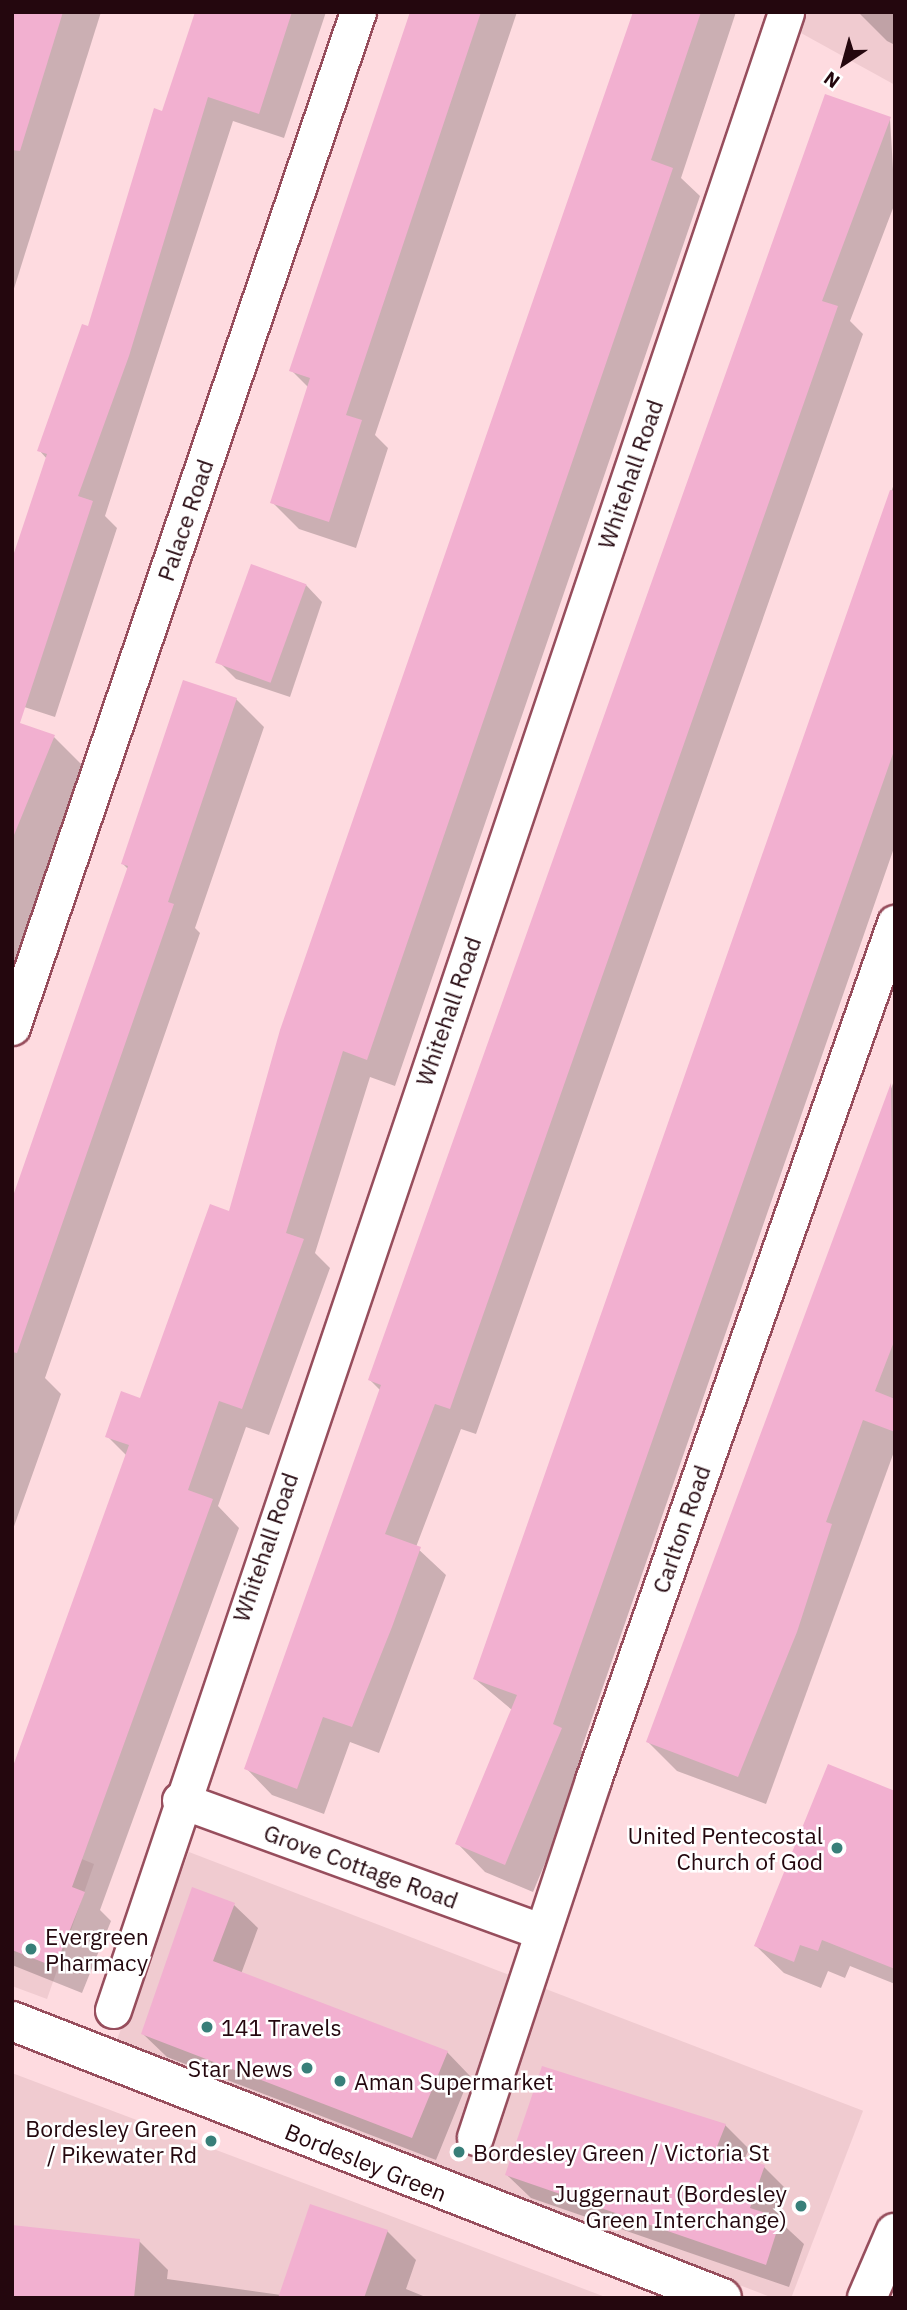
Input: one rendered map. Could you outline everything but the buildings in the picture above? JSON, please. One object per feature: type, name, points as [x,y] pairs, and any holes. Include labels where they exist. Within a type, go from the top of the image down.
[{"type":"main road","name":"Bordesley Green","points":[[12,2021],[722,2298]]},
{"type":"main road","points":[[867,2298],[895,2233]]},
{"type":"street","name":"Palace Road","points":[[12,1027],[358,12]]},
{"type":"street","name":"Whitehall Road","points":[[113,2010],[180,1800],[786,12]]},
{"type":"street","name":"Carlton Road","points":[[475,2137],[542,1932],[895,923]]},
{"type":"street","name":"Grove Cottage Road","points":[[180,1800],[542,1932]]},
{"type":"shaded area","points":[[763,12],[895,12],[895,85]]},
{"type":"shaded area","points":[[12,1831],[94,1864],[47,1999],[12,1986]]},
{"type":"shaded area","points":[[189,1852],[863,2111],[791,2298],[773,2298],[115,2045]]},
{"type":"shaded area","points":[[12,2073],[608,2298],[12,2298]]},
{"type":"place","name":"United Pentecostal Church of God","points":[[837,1848]]},
{"type":"place","name":"Evergreen Pharmacy","points":[[31,1949]]},
{"type":"place","name":"141 Travels","points":[[207,2027]]},
{"type":"place","name":"Star News","points":[[307,2068]]},
{"type":"place","name":"Aman Supermarket","points":[[340,2081]]},
{"type":"place","name":"Bordesley Green / Pikewater Rd","points":[[211,2141]]},
{"type":"place","name":"Bordesley Green / Victoria St","points":[[459,2152]]},
{"type":"place","name":"Juggernaut (Bordesley Green Interchange)","points":[[801,2206]]}]
